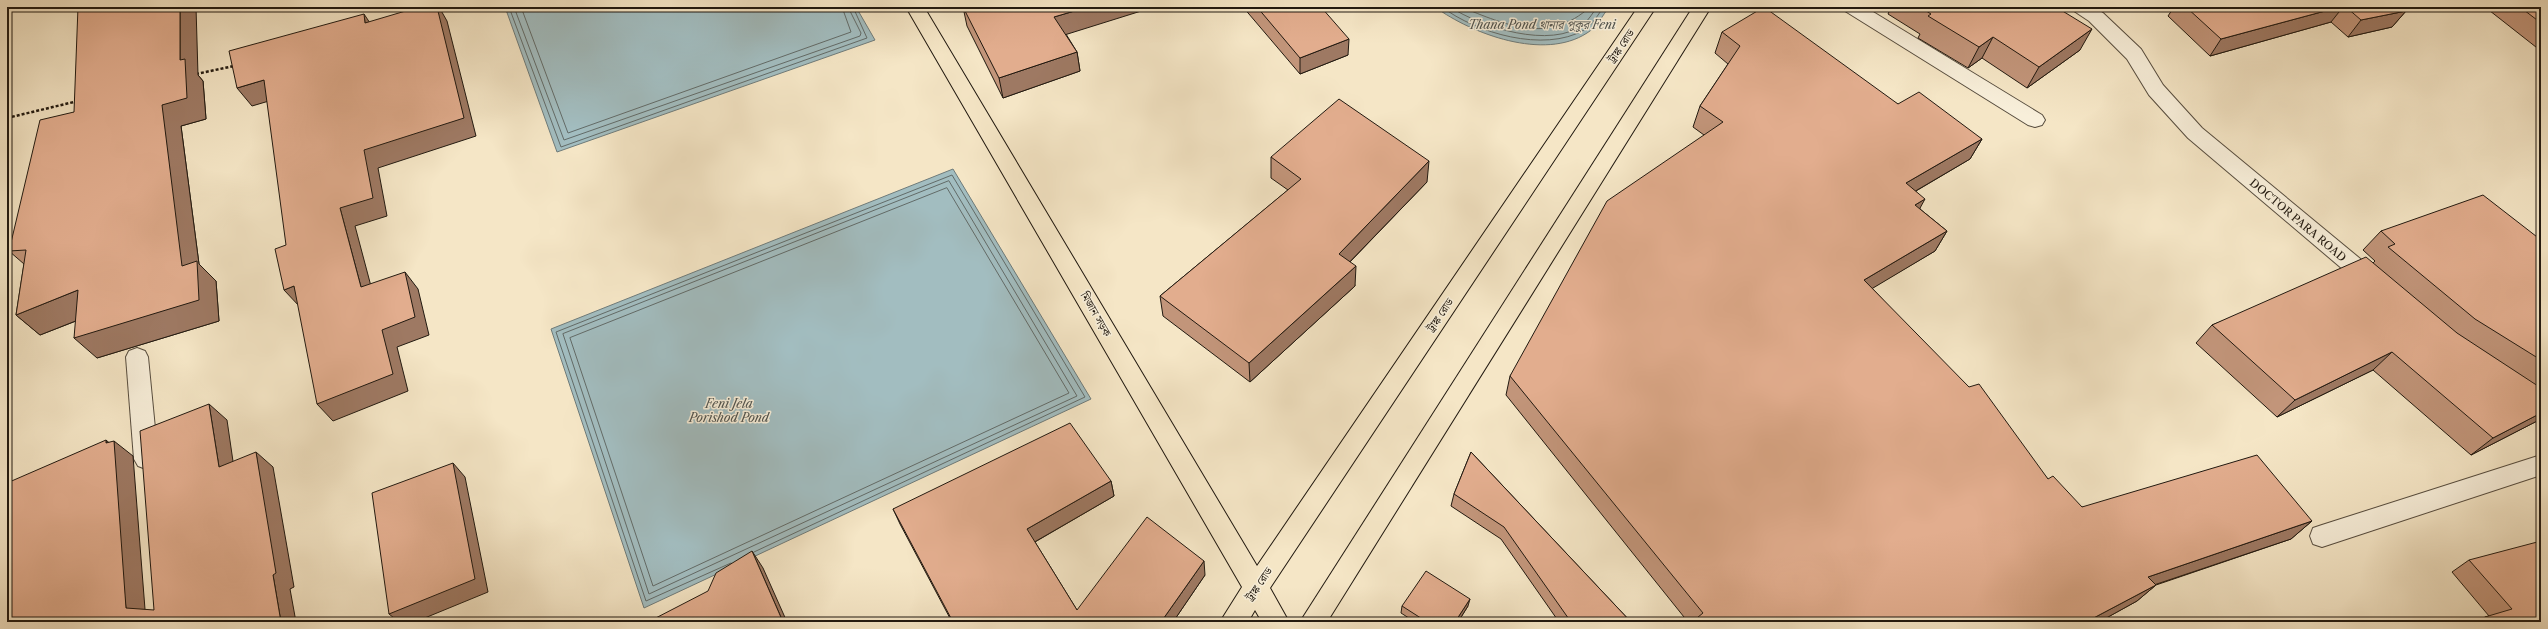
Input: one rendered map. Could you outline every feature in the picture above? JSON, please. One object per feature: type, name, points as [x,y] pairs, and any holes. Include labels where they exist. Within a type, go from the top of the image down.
[{"type":"main road","name":"মিজান সড়ক","points":[[915,7],[1257,587],[1276,622]]},
{"type":"main road","name":"ট্রাঙ্ক রোড","points":[[1233,622],[1647,7]]},
{"type":"main road","points":[[1313,622],[1702,7]]},
{"type":"street","points":[[1851,7],[2035,120]]},
{"type":"street","name":"DOCTOR PARA ROAD","points":[[2080,7],[2096,17],[2134,54],[2156,90],[2194,134],[2391,297]]},
{"type":"street","points":[[137,357],[148,482]]},
{"type":"street","points":[[2322,536],[2541,465]]},
{"type":"path","points":[[194,75],[241,64]]},
{"type":"path","points":[[7,118],[85,100]]},
{"type":"water","points":[[505,7],[856,7],[875,40],[557,152]]},
{"type":"water","name":"Thana Pond থানার পুকুর Feni","points":[[1435,7],[1609,7],[1596,25],[1587,33],[1570,41],[1550,45],[1509,41],[1468,26]]},
{"type":"water","name":"Feni Jela Porishod Pond","points":[[953,169],[1091,399],[644,608],[551,329]]},
{"type":"building","points":[[78,7],[180,7],[180,60],[185,59],[187,98],[162,105],[182,266],[197,261],[199,300],[74,338],[78,290],[16,315],[26,250],[9,251],[40,120],[74,112]]},
{"type":"building","points":[[419,7],[437,7],[464,118],[364,150],[373,198],[340,208],[361,287],[405,272],[415,317],[382,330],[393,374],[317,404],[294,286],[284,290],[275,249],[286,245],[264,80],[237,88],[229,51],[364,14],[365,23]]},
{"type":"building","points":[[963,7],[1088,7],[1054,17],[1077,52],[999,78]]},
{"type":"building","points":[[1257,7],[1321,7],[1349,39],[1300,58]]},
{"type":"building","points":[[1764,7],[1898,104],[1919,92],[1982,139],[1906,183],[1925,199],[1915,205],[1947,231],[1864,280],[1969,387],[1979,384],[2048,479],[2053,476],[2082,507],[2257,455],[2312,521],[2148,577],[2156,585],[2086,622],[1692,622],[1703,613],[1510,376],[1607,201],[1723,122],[1700,106],[1740,46],[1722,32]]},
{"type":"building","points":[[1920,7],[2056,7],[2092,29],[2039,67],[1993,37],[1979,47],[1928,16],[1931,14]]},
{"type":"building","points":[[2186,7],[2340,7],[2221,39]]},
{"type":"building","points":[[2346,7],[2402,7],[2406,11],[2361,20]]},
{"type":"building","points":[[2520,7],[2541,7],[2541,23]]},
{"type":"building","points":[[1339,99],[1429,161],[1339,254],[1356,266],[1249,363],[1160,296],[1301,179],[1271,157]]},
{"type":"building","points":[[2483,195],[2541,240],[2541,360],[2475,319],[2388,247],[2395,244],[2381,231]]},
{"type":"building","points":[[2366,257],[2457,333],[2541,388],[2541,413],[2493,438],[2392,352],[2295,400],[2212,325]]},
{"type":"building","points":[[209,404],[219,467],[256,452],[276,573],[273,575],[281,622],[7,622],[7,483],[106,440],[106,443],[114,441],[126,608],[154,610],[140,431]]},
{"type":"building","points":[[1070,423],[1111,481],[1027,529],[1077,610],[1147,517],[1204,561],[1161,622],[953,622],[893,509]]},
{"type":"building","points":[[1471,452],[1631,622],[1571,622],[1504,527],[1454,494]]},
{"type":"building","points":[[453,463],[475,579],[389,614],[372,493]]},
{"type":"building","points":[[2541,541],[2541,622],[2489,622],[2485,617],[2512,609],[2469,560]]},
{"type":"building","points":[[752,551],[783,622],[648,622],[708,591],[716,573]]},
{"type":"building","points":[[1426,571],[1470,599],[1455,622],[1427,622],[1402,606]]}]
